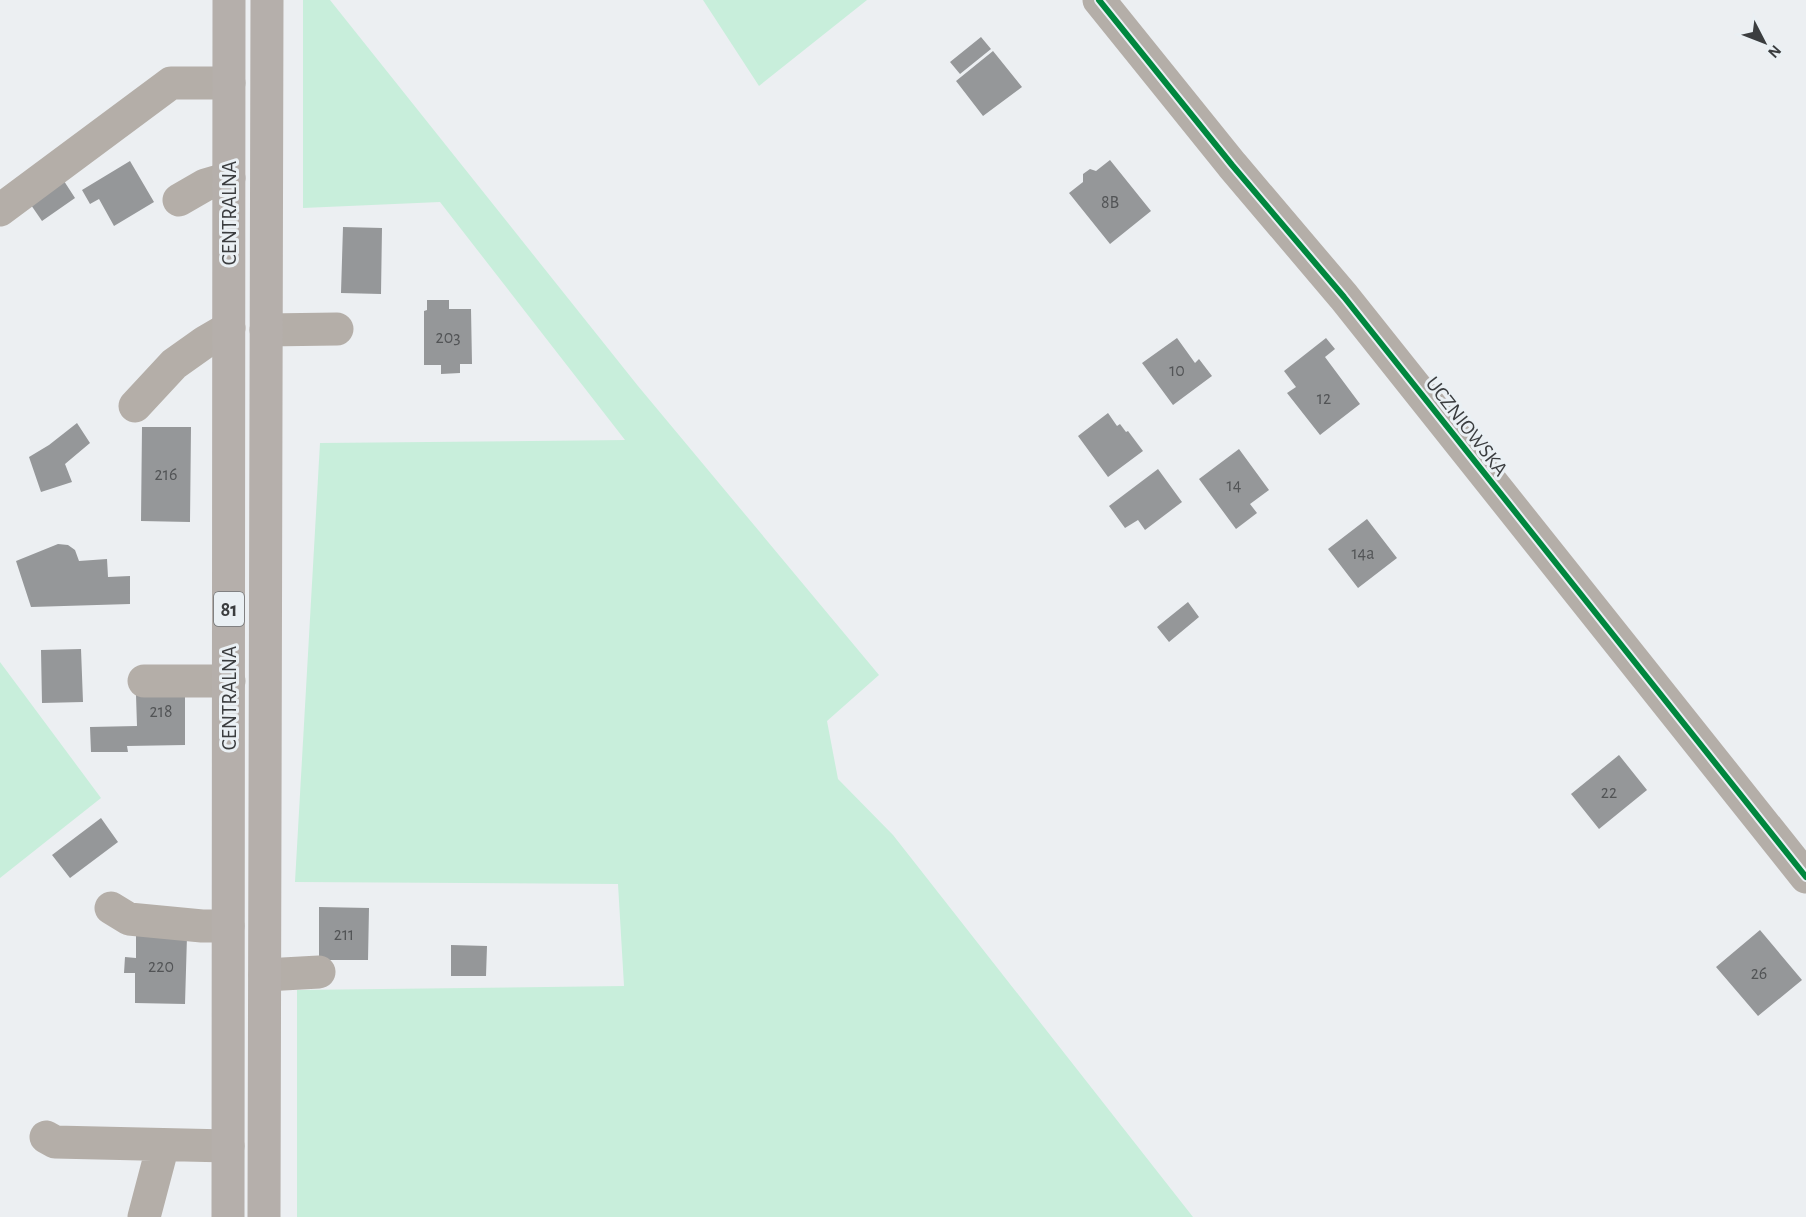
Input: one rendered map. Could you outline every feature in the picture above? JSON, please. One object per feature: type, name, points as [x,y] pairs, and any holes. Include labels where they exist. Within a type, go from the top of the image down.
[{"type":"main road","name":"CENTRALNA","points":[[228,1217],[230,0]]},
{"type":"main road","name":"CENTRALNA","points":[[264,1217],[267,0]]},
{"type":"street","name":"UCZNIOWSKA","points":[[1099,0],[1232,165],[1344,297],[1806,877]]},
{"type":"street","points":[[0,210],[171,83],[229,83]]},
{"type":"street","points":[[179,200],[205,185],[229,178]]},
{"type":"street","points":[[135,406],[174,364],[229,328]]},
{"type":"street","points":[[266,330],[337,329]]},
{"type":"street","points":[[144,681],[229,681]]},
{"type":"street","points":[[111,908],[129,919],[202,926],[228,926]]},
{"type":"street","points":[[265,975],[319,972]]},
{"type":"street","points":[[46,1137],[55,1142],[228,1146]]},
{"type":"street","points":[[144,1217],[164,1144]]},
{"type":"green space","points":[[303,0],[330,0],[638,386],[879,675],[827,721],[838,779],[893,835],[1193,1217],[297,1217],[297,990],[624,986],[618,884],[295,882],[320,443],[625,440],[440,202],[303,208]]},
{"type":"green space","points":[[703,0],[867,0],[759,86]]},
{"type":"green space","points":[[0,662],[101,798],[0,878]]},
{"type":"building","points":[[981,37],[991,49],[960,74],[950,62]]},
{"type":"building","points":[[993,51],[1022,87],[983,116],[956,81]]},
{"type":"building","points":[[1110,160],[1151,211],[1110,244],[1069,193],[1083,182],[1083,174],[1090,169],[1096,171]]},
{"type":"building","points":[[130,161],[154,202],[114,226],[99,199],[90,204],[82,190]]},
{"type":"building","points":[[64,181],[75,198],[42,221],[31,205]]},
{"type":"building","points":[[343,227],[382,228],[381,294],[341,293]]},
{"type":"building","points":[[427,300],[449,300],[449,309],[471,309],[472,364],[460,364],[460,373],[441,374],[441,365],[424,365],[424,311],[427,310]]},
{"type":"building","points":[[1177,338],[1195,363],[1199,359],[1212,376],[1173,405],[1142,363]]},
{"type":"building","points":[[1326,338],[1335,349],[1325,357],[1360,404],[1320,435],[1287,393],[1296,387],[1284,371]]},
{"type":"building","points":[[1108,413],[1117,426],[1120,424],[1126,432],[1128,431],[1143,451],[1108,477],[1078,436]]},
{"type":"building","points":[[77,423],[90,443],[65,464],[72,482],[41,492],[29,457]]},
{"type":"building","points":[[142,427],[191,427],[190,522],[141,521]]},
{"type":"building","points":[[1239,449],[1269,490],[1250,504],[1257,513],[1236,529],[1199,479]]},
{"type":"building","points":[[1158,469],[1182,502],[1145,530],[1138,520],[1125,528],[1109,506]]},
{"type":"building","points":[[1367,519],[1397,558],[1358,588],[1328,549]]},
{"type":"building","points":[[58,544],[68,545],[75,550],[79,561],[107,559],[108,577],[130,576],[130,604],[31,607],[16,561]]},
{"type":"building","points":[[1188,602],[1199,617],[1169,642],[1157,627]]},
{"type":"building","points":[[81,649],[83,702],[42,703],[41,650]]},
{"type":"building","points":[[185,694],[185,745],[127,746],[128,752],[91,752],[90,727],[137,726],[136,695]]},
{"type":"building","points":[[1619,755],[1647,790],[1599,829],[1571,794]]},
{"type":"building","points":[[101,818],[118,842],[70,878],[52,855]]},
{"type":"building","points":[[319,907],[369,908],[368,960],[319,960]]},
{"type":"building","points":[[1760,930],[1802,980],[1758,1016],[1716,967]]},
{"type":"building","points":[[136,935],[187,936],[185,1004],[135,1003],[135,973],[124,973],[125,957],[136,958]]},
{"type":"building","points":[[451,945],[487,946],[486,976],[451,976]]},
{"type":"cycle path","points":[[1099,0],[1232,165],[1344,297],[1806,877]]}]
